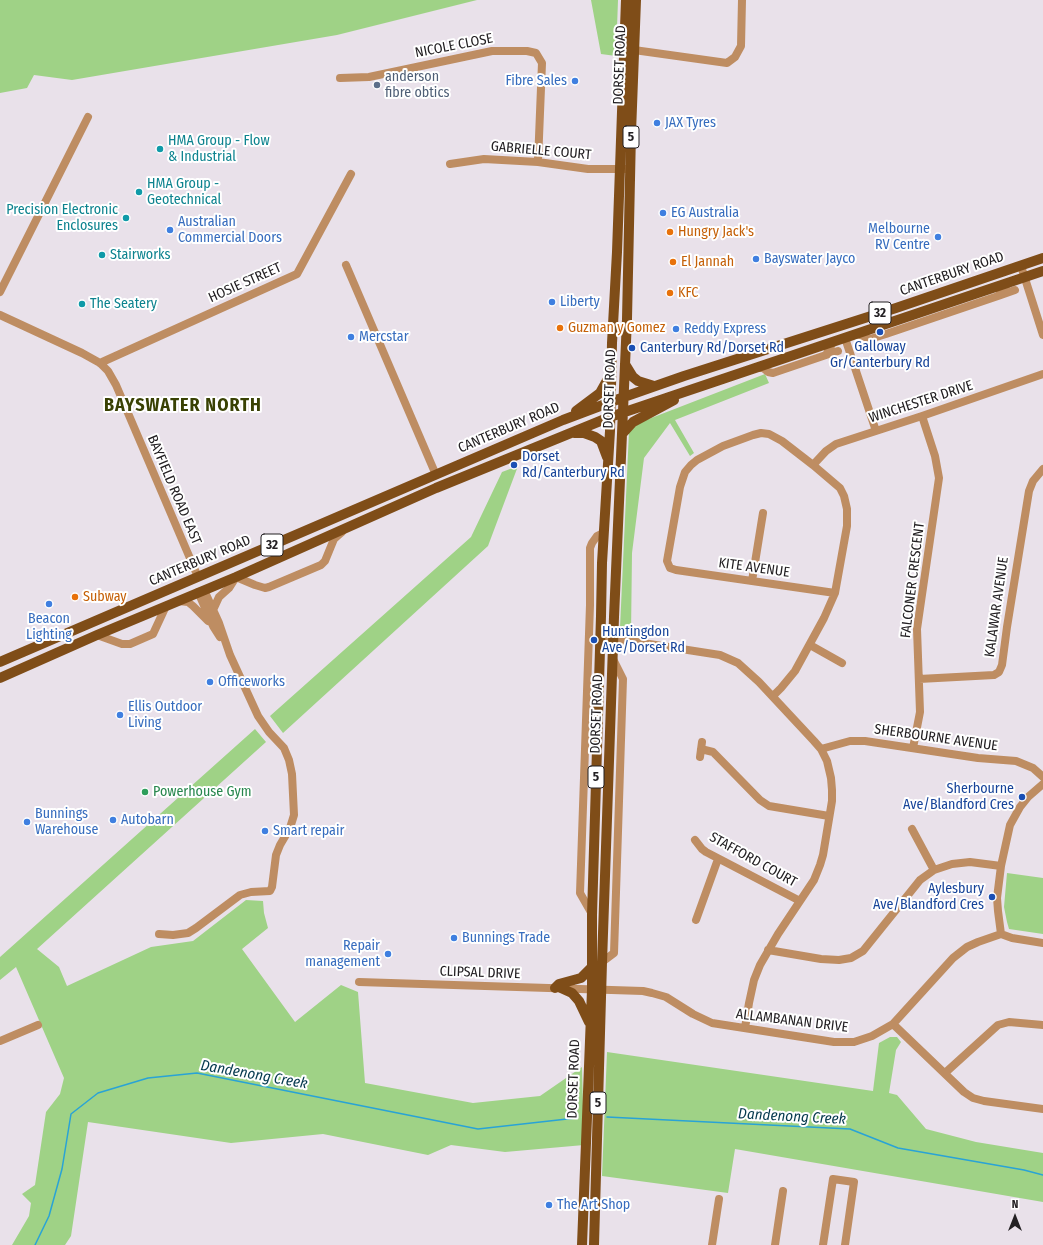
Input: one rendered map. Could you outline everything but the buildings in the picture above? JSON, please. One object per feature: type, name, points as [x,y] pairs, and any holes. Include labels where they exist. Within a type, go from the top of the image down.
[{"type":"main road","name":"DORSET ROAD","points":[[594,1245],[597,990],[591,968],[592,915],[603,533],[610,417],[626,0]]},
{"type":"main road","name":"DORSET ROAD","points":[[582,1245],[590,1024],[602,962],[613,639],[623,434],[636,0]]},
{"type":"main road","points":[[624,50],[634,50]]},
{"type":"main road","name":"CANTERBURY ROAD","points":[[0,662],[563,420],[654,386],[1043,258]]},
{"type":"main road","name":"CANTERBURY ROAD","points":[[1,675],[236,577],[441,486],[610,417],[758,368],[836,347],[845,338],[1011,286],[1023,277],[1040,273]]},
{"type":"main road","points":[[841,325],[845,338]]},
{"type":"main road","points":[[625,364],[633,377],[638,381],[654,386]]},
{"type":"main road","points":[[563,420],[600,393],[611,373]]},
{"type":"main road","points":[[623,434],[633,422],[702,386]]},
{"type":"main road","points":[[571,433],[584,433],[601,441],[608,461]]},
{"type":"main road","points":[[359,508],[364,520]]},
{"type":"main road","points":[[198,577],[201,591]]},
{"type":"main road","points":[[590,1024],[579,1001],[572,993],[558,988],[559,984],[581,978],[591,968]]},
{"type":"street","points":[[634,50],[727,63],[735,57],[741,46],[742,0]]},
{"type":"street","name":"NICOLE CLOSE","points":[[340,78],[369,77],[492,50],[527,50],[536,53],[542,63],[538,162]]},
{"type":"street","points":[[0,292],[88,117]]},
{"type":"street","name":"GABRIELLE COURT","points":[[450,164],[484,159],[538,162],[588,169],[631,169]]},
{"type":"street","name":"HOSIE STREET","points":[[100,363],[298,274],[351,174]]},
{"type":"street","points":[[346,265],[436,475]]},
{"type":"street","points":[[1019,266],[1043,335]]},
{"type":"street","name":"CANTERBURY ROAD","points":[[858,334],[872,339],[998,296],[1011,286]]},
{"type":"street","name":"BAYFIELD ROAD EAST","points":[[0,315],[100,363],[108,370],[116,385],[198,577]]},
{"type":"street","points":[[845,338],[876,431]]},
{"type":"street","name":"CANTERBURY ROAD","points":[[758,368],[763,368],[768,372],[773,373],[826,355],[836,347]]},
{"type":"street","name":"WINCHESTER DRIVE","points":[[813,465],[826,451],[836,444],[1043,374]]},
{"type":"street","name":"FALCONER CRESCENT","points":[[913,748],[920,712],[917,629],[939,478],[935,456],[922,416]]},
{"type":"street","name":"KITE AVENUE","points":[[813,465],[782,441],[769,434],[761,433],[753,434],[723,446],[697,460],[686,472],[680,487],[667,561],[670,568],[676,570],[835,593]]},
{"type":"street","points":[[773,696],[791,677],[824,618],[835,593],[846,534],[848,518],[846,503],[840,488],[813,465]]},
{"type":"street","name":"KALAWAR AVENUE","points":[[919,678],[994,675],[999,672],[1002,666],[1029,491],[1033,481],[1043,469]]},
{"type":"street","points":[[752,581],[763,513]]},
{"type":"street","points":[[213,610],[219,597],[229,588],[236,577],[255,586],[265,588],[316,567],[325,561],[334,539],[348,527]]},
{"type":"street","name":"DORSET ROAD","points":[[592,915],[580,894],[590,548],[597,536],[603,533]]},
{"type":"street","points":[[159,934],[173,935],[188,933],[240,895],[251,892],[270,891],[272,887],[276,856],[280,845],[294,819],[295,808],[290,760],[284,748],[269,732],[258,716],[225,644],[213,610],[201,591]]},
{"type":"street","points":[[201,591],[213,626]]},
{"type":"street","points":[[179,601],[188,602],[193,606],[213,626],[225,644]]},
{"type":"street","points":[[97,634],[122,644],[130,644],[153,634],[166,606]]},
{"type":"street","points":[[600,639],[613,639],[720,655],[738,663],[773,696],[821,750],[827,761],[832,790],[823,855],[820,865],[814,880],[768,950],[760,965],[754,980],[748,1003],[745,1028]]},
{"type":"street","points":[[810,645],[842,663]]},
{"type":"street","name":"DORSET ROAD","points":[[585,747],[598,734]]},
{"type":"street","name":"SHERBOURNE AVENUE","points":[[821,750],[850,741],[865,742],[978,758],[1016,761],[1033,768],[1043,777]]},
{"type":"street","points":[[701,749],[713,752],[760,800],[769,806],[829,816]]},
{"type":"street","points":[[1043,784],[1028,797],[1014,817],[1009,831],[1001,866],[997,898],[1001,934],[1012,938],[1043,943]]},
{"type":"street","points":[[912,829],[934,870]]},
{"type":"street","name":"STAFFORD COURT","points":[[696,840],[702,849],[718,859],[800,901]]},
{"type":"street","points":[[696,920],[718,859]]},
{"type":"street","points":[[768,950],[821,959],[839,960],[851,958],[863,950],[920,880],[934,870],[952,864],[970,862],[1001,866]]},
{"type":"street","name":"ALLAMBANAN DRIVE","points":[[597,990],[652,993],[672,1000],[701,1019],[712,1023],[834,1042],[854,1042],[882,1032],[893,1024],[942,969],[967,947],[1001,934]]},
{"type":"street","name":"CLIPSAL DRIVE","points":[[358,982],[597,990]]},
{"type":"street","points":[[945,1073],[998,1024],[1009,1022],[1043,1025]]},
{"type":"street","points":[[893,1024],[964,1092],[973,1098],[984,1101],[1043,1109]]},
{"type":"street","points":[[0,1041],[38,1025]]},
{"type":"street","points":[[823,1245],[833,1179],[854,1182],[845,1245]]},
{"type":"street","points":[[775,1245],[783,1191]]},
{"type":"street","points":[[712,1245],[719,1199]]},
{"type":"green space","points":[[0,0],[477,0],[337,35],[72,80],[34,75],[27,88],[0,93]]},
{"type":"green space","points":[[591,0],[618,0],[616,56],[601,54]]},
{"type":"green space","points":[[765,374],[769,383],[675,420],[694,453],[690,456],[670,423],[644,458],[632,553],[631,634],[623,634],[620,628],[629,431],[641,422]]},
{"type":"green space","points":[[518,466],[488,546],[283,733],[270,716],[471,537],[502,472]]},
{"type":"green space","points":[[255,729],[266,742],[37,949],[59,967],[67,986],[151,947],[193,941],[246,900],[263,901],[264,913],[268,928],[242,949],[295,1022],[341,985],[358,992],[365,1083],[473,1103],[540,1096],[582,1067],[584,1145],[505,1152],[451,1145],[428,1155],[323,1134],[231,1143],[88,1122],[71,1236],[65,1245],[12,1245],[29,1216],[31,1203],[22,1194],[35,1185],[46,1112],[60,1094],[64,1078],[16,967],[0,980],[0,957]]},
{"type":"green space","points":[[1007,873],[1043,878],[1043,934],[1009,929],[1004,907]]},
{"type":"green space","points":[[890,1037],[897,1037],[901,1042],[896,1050],[889,1093],[897,1095],[926,1129],[976,1142],[1043,1153],[1043,1202],[735,1149],[728,1193],[602,1176],[607,1052],[873,1091],[879,1043]]},
{"type":"waterway","name":"Dandenong Creek","points":[[35,1245],[49,1216],[62,1169],[71,1114],[98,1093],[148,1078],[197,1073],[478,1129],[576,1118]]},
{"type":"waterway","name":"Dandenong Creek","points":[[607,1117],[850,1129],[898,1148],[1024,1170],[1043,1175]]},
{"type":"place","name":"Fibre Sales","points":[[575,81]]},
{"type":"place","name":"anderson fibre obtics","points":[[377,85]]},
{"type":"place","name":"JAX Tyres","points":[[657,123]]},
{"type":"place","name":"HMA Group - Flow & Industrial","points":[[160,149]]},
{"type":"place","name":"HMA Group - Geotechnical","points":[[139,192]]},
{"type":"place","name":"EG Australia","points":[[663,213]]},
{"type":"place","name":"Precision Electronic Enclosures","points":[[126,218]]},
{"type":"place","name":"Australian Commercial Doors","points":[[170,230]]},
{"type":"place","name":"Hungry Jack's","points":[[670,232]]},
{"type":"place","name":"Melbourne RV Centre","points":[[938,237]]},
{"type":"place","name":"Stairworks","points":[[102,255]]},
{"type":"place","name":"Bayswater Jayco","points":[[756,259]]},
{"type":"place","name":"El Jannah","points":[[673,262]]},
{"type":"place","name":"KFC","points":[[670,293]]},
{"type":"place","name":"Liberty","points":[[552,302]]},
{"type":"place","name":"The Seatery","points":[[82,304]]},
{"type":"place","name":"Guzman y Gomez","points":[[560,328]]},
{"type":"place","name":"Reddy Express","points":[[676,329]]},
{"type":"place","name":"Galloway Gr/Canterbury Rd","points":[[880,332]]},
{"type":"place","name":"Mercstar","points":[[351,337]]},
{"type":"place","name":"Canterbury Rd/Dorset Rd","points":[[632,348]]},
{"type":"place","name":"Dorset Rd/Canterbury Rd","points":[[514,465]]},
{"type":"place","name":"Subway","points":[[75,597]]},
{"type":"place","name":"Beacon Lighting","points":[[49,604]]},
{"type":"place","name":"Huntingdon Ave/Dorset Rd","points":[[594,640]]},
{"type":"place","name":"Officeworks","points":[[210,682]]},
{"type":"place","name":"Ellis Outdoor Living","points":[[120,715]]},
{"type":"place","name":"Powerhouse Gym","points":[[145,792]]},
{"type":"place","name":"Sherbourne Ave/Blandford Cres","points":[[1022,797]]},
{"type":"place","name":"Autobarn","points":[[113,820]]},
{"type":"place","name":"Bunnings Warehouse","points":[[27,822]]},
{"type":"place","name":"Smart repair","points":[[265,831]]},
{"type":"place","name":"Aylesbury Ave/Blandford Cres","points":[[992,897]]},
{"type":"place","name":"Bunnings Trade","points":[[454,938]]},
{"type":"place","name":"Repair management","points":[[388,954]]},
{"type":"place","name":"The Art Shop","points":[[549,1205]]},
{"type":"district","name":"BAYSWATER NORTH","points":[[183,406]]}]
